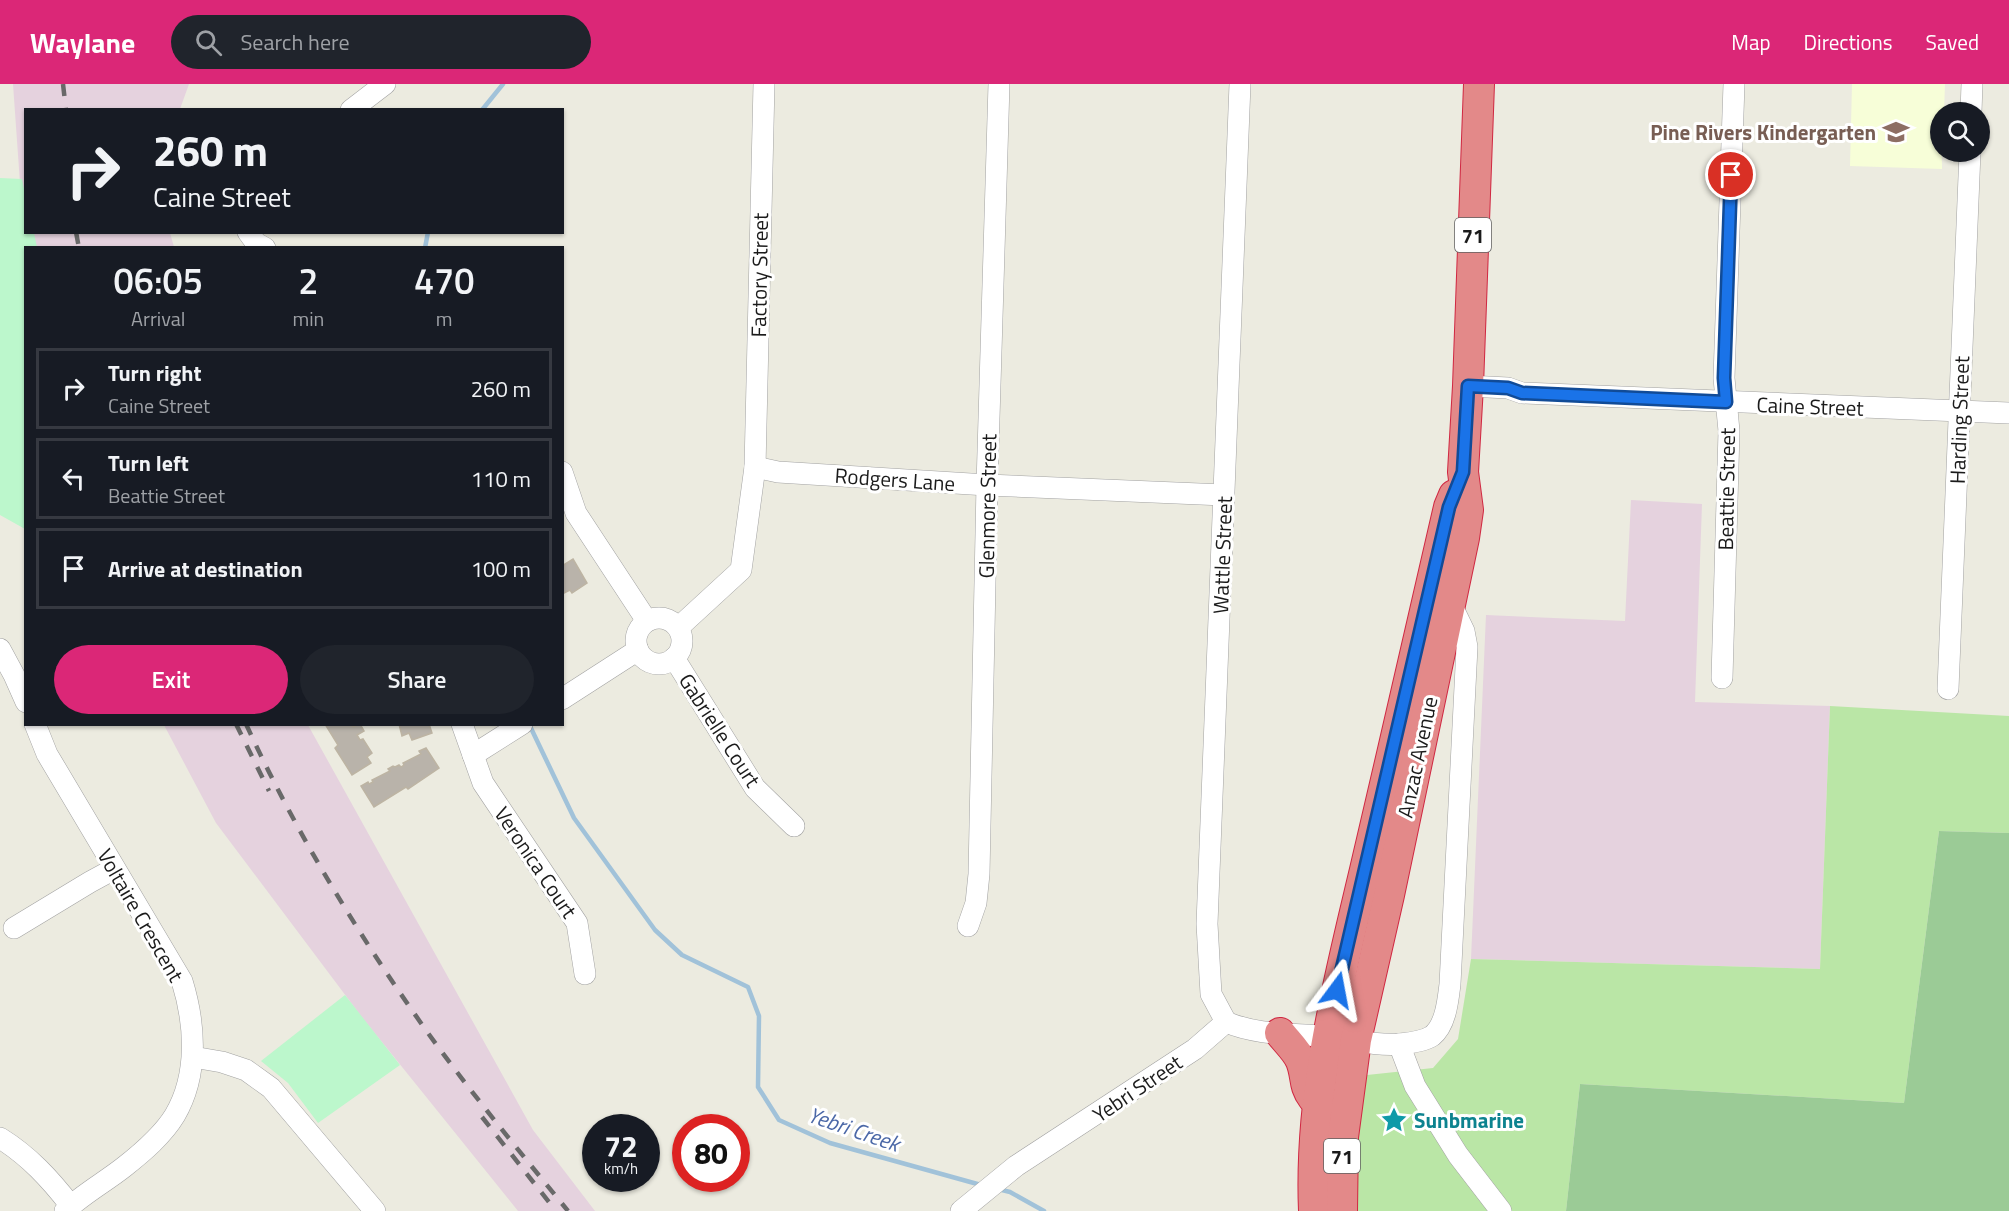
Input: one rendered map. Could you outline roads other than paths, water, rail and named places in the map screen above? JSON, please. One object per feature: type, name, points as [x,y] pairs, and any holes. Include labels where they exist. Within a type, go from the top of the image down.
[{"type":"highway","name":"Anzac Avenue","points":[[1314,1211],[1313,1167],[1317,1103],[1342,1038],[1389,895],[1468,510],[1463,472],[1479,84]]},
{"type":"highway","name":"Anzac Avenue","points":[[1342,1211],[1342,1038],[1332,1010],[1449,507],[1463,472]]},
{"type":"highway","points":[[1280,1033],[1300,1057],[1305,1071],[1305,1088],[1317,1103]]},
{"type":"street","points":[[354,108],[385,84]]},
{"type":"street","name":"Factory Street","points":[[755,467],[764,84]]},
{"type":"street","name":"Glenmore Street","points":[[968,926],[976,903],[979,874],[987,486],[999,84]]},
{"type":"street","name":"Wattle Street","points":[[1226,1022],[1211,994],[1207,924],[1240,84]]},
{"type":"street","name":"Beattie Street","points":[[1722,678],[1729,431],[1724,378],[1734,84]]},
{"type":"street","points":[[1971,102],[1972,84]]},
{"type":"street","name":"Harding Street","points":[[1948,689],[1970,162]]},
{"type":"street","points":[[249,234],[261,246]]},
{"type":"street","name":"Caine Street","points":[[1468,386],[1508,388],[1522,393],[2009,413]]},
{"type":"street","points":[[679,627],[741,570],[755,467]]},
{"type":"street","name":"Rodgers Lane","points":[[755,467],[778,472],[987,486],[1224,495]]},
{"type":"street","points":[[564,478],[576,513],[647,621]]},
{"type":"street","points":[[1226,1022],[1238,1027],[1280,1033],[1400,1044],[1422,1040],[1433,1035],[1441,1022],[1447,1004],[1454,765],[1467,647],[1464,631],[1450,602]]},
{"type":"street","points":[[661,617],[679,627],[683,640],[679,653],[674,658],[661,664],[654,663],[647,660],[638,650],[636,637],[638,630],[647,621],[661,617]]},
{"type":"street","points":[[0,650],[24,698]]},
{"type":"street","points":[[564,698],[638,650]]},
{"type":"street","name":"Gabrielle Court","points":[[674,658],[755,788],[794,826]]},
{"type":"street","name":"Voltaire Crescent","points":[[36,726],[47,754],[182,981],[189,1006],[193,1057],[185,1092],[175,1115],[154,1142],[68,1208]]},
{"type":"street","name":"Veronica Court","points":[[463,726],[483,783],[577,923],[585,974]]},
{"type":"street","points":[[473,755],[519,726]]},
{"type":"street","points":[[14,928],[114,870]]},
{"type":"street","name":"Yebri Street","points":[[961,1211],[1016,1166],[1195,1049],[1226,1022]]},
{"type":"street","points":[[1400,1044],[1415,1086],[1458,1155],[1501,1211]]},
{"type":"street","points":[[193,1057],[222,1062],[246,1070],[271,1088],[375,1211]]},
{"type":"street","points":[[0,1138],[24,1154],[51,1181],[68,1208]]},
{"type":"waterway","name":"Yebri Creek","points":[[484,108],[503,84]]},
{"type":"waterway","name":"Yebri Creek","points":[[425,246],[428,234]]},
{"type":"waterway","name":"Yebri Creek","points":[[530,726],[574,818],[655,930],[682,955],[748,987],[759,1016],[758,1087],[779,1120],[830,1143],[981,1185]]},
{"type":"waterway","name":"Yebri Creek","points":[[998,1189],[1010,1192],[1044,1211]]},
{"type":"railway","points":[[63,84],[66,108]]},
{"type":"railway","points":[[76,234],[79,246]]},
{"type":"railway","points":[[237,726],[269,791]]},
{"type":"railway","points":[[247,726],[307,844],[377,959],[428,1033],[496,1123],[568,1211]]},
{"type":"railway","points":[[482,1117],[556,1211]]},
{"type":"place","name":"Pine Rivers Kindergarten","points":[[1896,132]]},
{"type":"place","name":"Sunbmarine","points":[[1394,1120]]}]
